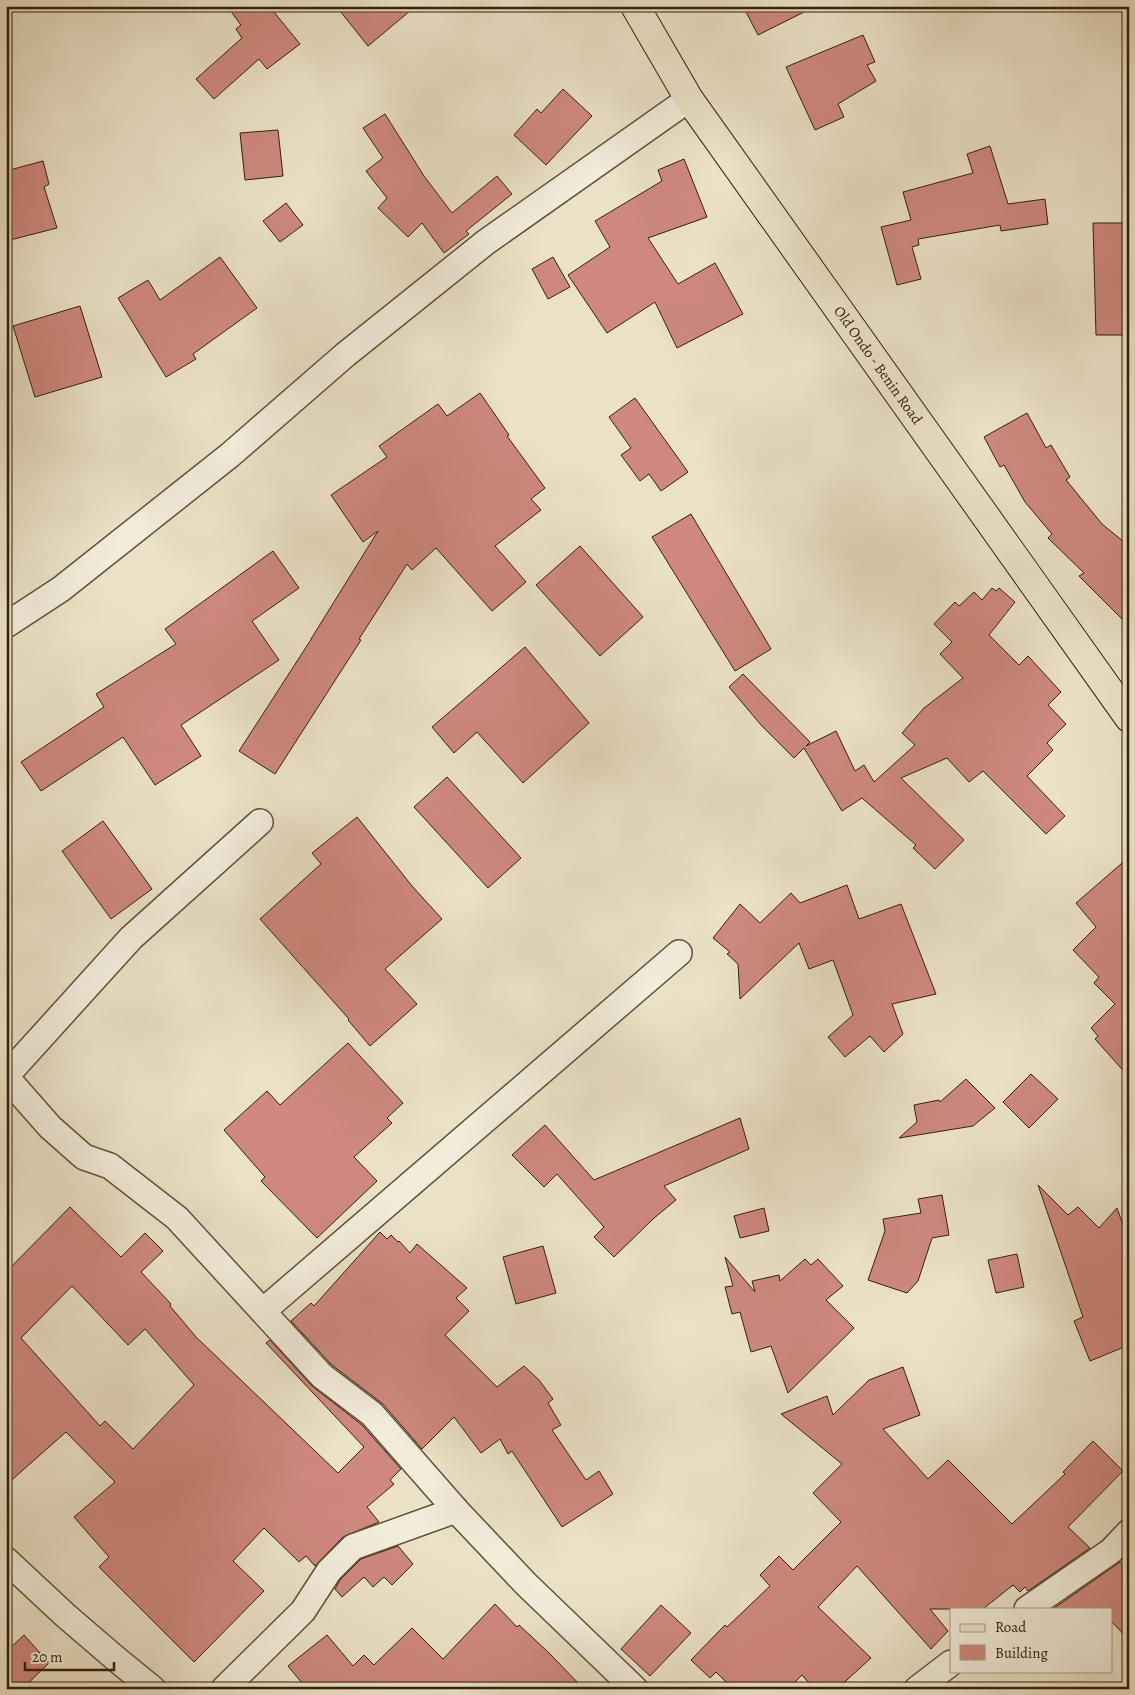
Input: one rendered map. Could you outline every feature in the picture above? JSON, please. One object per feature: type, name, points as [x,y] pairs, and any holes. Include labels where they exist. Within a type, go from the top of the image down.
[{"type":"main road","name":"Old Ondo - Benin Road","points":[[635,6],[689,99],[1129,718]]},
{"type":"street","points":[[6,625],[61,589],[230,455],[344,355],[486,242],[689,99]]},
{"type":"street","points":[[260,822],[131,938],[6,1076],[50,1127],[84,1157],[110,1166],[176,1218],[322,1376],[372,1414],[456,1510],[526,1584],[635,1689]]},
{"type":"street","points":[[263,1311],[679,953]]},
{"type":"street","points":[[224,1689],[303,1611],[329,1571],[353,1547],[456,1510]]},
{"type":"street","points":[[1028,1608],[1111,1552],[1129,1532]]},
{"type":"street","points":[[6,1560],[66,1615],[153,1689]]},
{"type":"street","points":[[917,1689],[950,1664]]},
{"type":"building","points":[[227,6],[269,6],[300,44],[267,69],[259,59],[214,99],[196,79],[242,38],[236,29],[241,25]]},
{"type":"building","points":[[336,6],[416,6],[368,46]]},
{"type":"building","points":[[743,6],[816,6],[758,35]]},
{"type":"building","points":[[863,35],[875,62],[867,65],[876,81],[838,104],[844,117],[815,130],[786,67]]},
{"type":"building","points":[[563,89],[592,116],[546,165],[514,135],[537,109],[541,113]]},
{"type":"building","points":[[385,114],[424,176],[452,213],[497,176],[512,194],[466,231],[469,234],[444,253],[422,223],[408,237],[378,208],[387,198],[366,171],[383,158],[363,128]]},
{"type":"building","points":[[278,130],[283,176],[245,180],[240,133]]},
{"type":"building","points":[[990,146],[1008,204],[1045,199],[1048,224],[1001,231],[1000,225],[918,239],[919,245],[912,247],[921,279],[897,285],[881,227],[911,220],[903,192],[973,173],[967,154]]},
{"type":"building","points":[[684,159],[707,217],[648,238],[678,284],[715,263],[743,314],[677,348],[655,302],[607,333],[568,275],[610,247],[595,221],[662,181],[658,170]]},
{"type":"building","points":[[43,161],[49,184],[44,187],[57,228],[6,241],[6,171]]},
{"type":"building","points":[[286,203],[303,225],[280,242],[263,221]]},
{"type":"building","points":[[1093,223],[1129,223],[1129,335],[1096,335]]},
{"type":"building","points":[[220,257],[257,308],[193,354],[196,359],[166,377],[118,298],[148,280],[160,300]]},
{"type":"building","points":[[553,257],[570,287],[548,299],[532,269]]},
{"type":"building","points":[[80,306],[102,377],[35,397],[13,326]]},
{"type":"building","points":[[480,393],[509,435],[507,436],[545,488],[531,499],[541,510],[495,546],[526,582],[492,611],[436,548],[412,570],[407,564],[275,774],[239,751],[378,531],[363,542],[331,495],[387,457],[379,446],[438,404],[447,416]]},
{"type":"building","points":[[635,398],[688,472],[661,491],[649,474],[640,481],[621,455],[631,448],[609,417]]},
{"type":"building","points":[[1027,413],[1046,448],[1051,445],[1070,477],[1066,480],[1102,524],[1129,546],[1129,626],[1079,576],[1084,573],[1048,538],[1052,534],[1025,502],[1004,465],[1000,467],[984,437]]},
{"type":"building","points":[[691,514],[771,649],[735,671],[652,537]]},
{"type":"building","points":[[580,546],[643,617],[600,656],[536,585]]},
{"type":"building","points":[[273,551],[299,588],[252,621],[279,660],[181,725],[201,756],[155,785],[123,737],[41,791],[21,762],[104,707],[96,694],[176,644],[165,629]]},
{"type":"building","points":[[992,588],[996,591],[999,588],[1015,602],[989,635],[1019,665],[1028,656],[1061,692],[1048,705],[1066,724],[1047,743],[1053,750],[1027,776],[1065,816],[1046,834],[983,771],[969,782],[947,758],[901,778],[964,840],[935,869],[913,848],[916,845],[862,798],[842,811],[804,748],[794,758],[761,725],[729,687],[743,674],[810,742],[806,746],[836,731],[855,771],[864,765],[874,782],[915,745],[902,733],[924,708],[963,678],[940,654],[952,642],[934,624],[955,602],[959,606],[974,592],[982,600]]},
{"type":"building","points":[[525,647],[589,723],[523,783],[477,732],[454,753],[432,727]]},
{"type":"building","points":[[447,777],[521,858],[488,888],[414,807]]},
{"type":"building","points":[[357,817],[412,886],[442,919],[385,969],[417,1004],[370,1046],[349,1019],[260,919],[321,864],[312,853]]},
{"type":"building","points":[[103,821],[152,889],[111,919],[62,851]]},
{"type":"building","points":[[1129,857],[1129,1077],[1095,1039],[1098,1036],[1091,1028],[1115,1004],[1094,983],[1099,977],[1073,950],[1096,927],[1076,903]]},
{"type":"building","points":[[847,885],[859,919],[901,904],[936,994],[892,1004],[903,1034],[884,1052],[870,1036],[845,1057],[828,1037],[853,1015],[833,960],[809,969],[799,943],[740,999],[738,964],[727,954],[730,952],[713,938],[740,904],[760,923],[791,893],[800,903]]},
{"type":"building","points":[[348,1043],[403,1103],[387,1118],[392,1123],[354,1157],[377,1181],[317,1238],[261,1181],[265,1177],[224,1130],[267,1091],[280,1105]]},
{"type":"building","points":[[1031,1074],[1058,1099],[1029,1128],[1003,1102]]},
{"type":"building","points":[[966,1079],[995,1108],[973,1126],[899,1138],[917,1122],[914,1105],[939,1100],[940,1102]]},
{"type":"building","points":[[740,1118],[749,1149],[664,1186],[676,1200],[653,1219],[614,1257],[594,1237],[604,1227],[557,1174],[544,1187],[512,1155],[545,1125],[594,1180]]},
{"type":"building","points":[[1038,1185],[1068,1215],[1078,1207],[1099,1228],[1117,1208],[1129,1242],[1129,1345],[1090,1361],[1074,1321],[1083,1317]]},
{"type":"building","points":[[942,1195],[949,1235],[932,1238],[918,1281],[907,1293],[868,1280],[885,1231],[883,1219],[921,1213],[918,1199]]},
{"type":"building","points":[[70,1207],[121,1257],[145,1233],[163,1251],[141,1272],[171,1304],[170,1306],[196,1337],[338,1473],[364,1447],[266,1343],[270,1340],[312,1386],[362,1425],[401,1469],[390,1480],[394,1484],[367,1507],[379,1522],[343,1537],[315,1566],[306,1556],[299,1562],[264,1528],[233,1561],[264,1591],[194,1662],[99,1567],[109,1557],[74,1517],[115,1482],[66,1432],[6,1485],[6,1272]],"holes":[[[72,1286],[128,1345],[145,1329],[194,1385],[133,1449],[105,1421],[100,1426],[21,1338]]]},
{"type":"building","points":[[764,1208],[769,1231],[740,1238],[734,1216]]},
{"type":"building","points":[[380,1232],[387,1239],[391,1235],[410,1253],[417,1244],[467,1288],[456,1298],[469,1311],[445,1335],[497,1387],[524,1366],[539,1380],[553,1399],[548,1403],[561,1425],[552,1430],[586,1480],[599,1471],[613,1494],[562,1527],[512,1451],[508,1454],[500,1439],[481,1453],[454,1417],[422,1449],[383,1404],[332,1365],[291,1321],[311,1303],[314,1306]]},
{"type":"building","points":[[543,1246],[556,1293],[516,1304],[503,1257]]},
{"type":"building","points":[[1017,1254],[1024,1287],[996,1293],[988,1260]]},
{"type":"building","points":[[725,1257],[755,1292],[752,1281],[779,1275],[780,1281],[805,1259],[811,1265],[818,1259],[843,1286],[826,1300],[854,1328],[788,1393],[771,1346],[751,1352],[740,1312],[732,1314],[725,1287],[733,1286]]},
{"type":"building","points":[[903,1367],[920,1415],[883,1429],[928,1479],[948,1460],[1012,1524],[1065,1474],[1063,1472],[1093,1441],[1123,1471],[1068,1527],[1090,1548],[1028,1591],[1025,1587],[1020,1592],[1013,1585],[984,1608],[930,1609],[948,1631],[931,1649],[857,1566],[818,1607],[871,1658],[837,1689],[814,1689],[802,1675],[788,1689],[733,1689],[716,1672],[710,1678],[691,1660],[725,1625],[727,1627],[770,1586],[760,1575],[779,1556],[793,1570],[841,1522],[813,1493],[842,1464],[781,1414],[827,1396],[833,1415],[869,1380]]},
{"type":"building","points":[[398,1546],[413,1564],[392,1585],[384,1577],[373,1587],[364,1577],[342,1597],[335,1589],[340,1580],[361,1559]]},
{"type":"building","points":[[1120,1562],[1129,1571],[1129,1640],[1112,1622],[1112,1608],[1054,1608]]},
{"type":"building","points":[[495,1604],[517,1627],[519,1625],[548,1652],[584,1689],[307,1689],[288,1666],[327,1635],[353,1666],[364,1655],[374,1665],[412,1628],[443,1659]]},
{"type":"building","points":[[661,1605],[691,1633],[650,1676],[621,1649]]},
{"type":"building","points":[[24,1635],[49,1663],[22,1689],[6,1689],[6,1652]]}]
